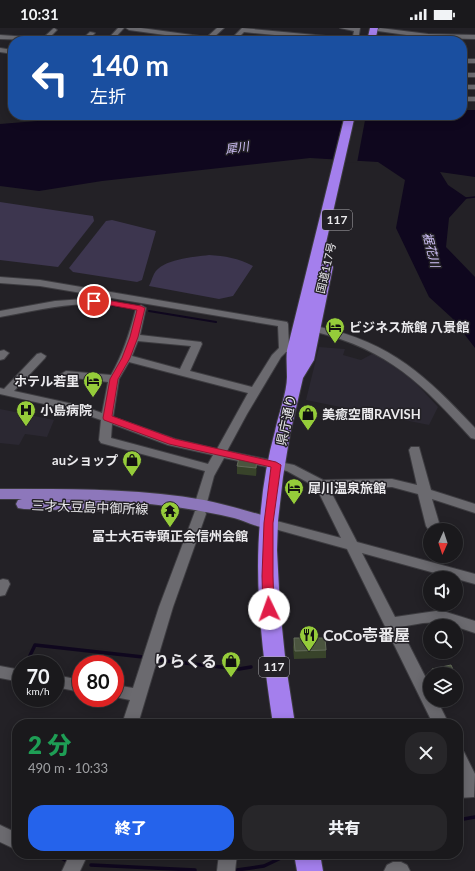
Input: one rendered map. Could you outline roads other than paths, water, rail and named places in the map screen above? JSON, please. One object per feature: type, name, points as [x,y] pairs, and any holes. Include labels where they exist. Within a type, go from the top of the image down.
[{"type":"highway","name":"国道117号","points":[[311,326],[349,120]]},
{"type":"highway","name":"国道117号","points":[[295,350],[311,326],[360,120]]},
{"type":"highway","name":"県庁通り","points":[[283,719],[274,666],[269,609],[267,576],[268,523],[276,465],[295,378],[306,360],[295,350]]},
{"type":"highway","points":[[308,859],[310,871]]},
{"type":"main road","name":"三才大豆島中御所線","points":[[0,494],[52,494],[141,498],[268,523]]},
{"type":"main road","name":"三才大豆島中御所線","points":[[0,504],[200,510]]},
{"type":"street","points":[[114,36],[121,28]]},
{"type":"street","points":[[130,28],[156,30],[182,36],[190,28]]},
{"type":"street","points":[[211,36],[220,28]]},
{"type":"street","points":[[343,28],[357,29]]},
{"type":"street","points":[[429,36],[435,28]]},
{"type":"street","points":[[244,29],[256,34],[313,36]]},
{"type":"street","points":[[378,29],[416,36]]},
{"type":"street","points":[[48,36],[54,30]]},
{"type":"street","points":[[89,36],[92,33]]},
{"type":"street","points":[[3,44],[8,40]]},
{"type":"street","points":[[0,280],[40,283],[283,324],[295,350],[277,355],[255,391],[208,476],[200,510],[166,607],[131,719]]},
{"type":"street","points":[[0,314],[76,302],[91,302],[195,314],[202,311]]},
{"type":"street","points":[[141,308],[134,337],[126,358],[114,379],[105,440],[213,469]]},
{"type":"street","points":[[311,326],[345,336],[386,355],[420,381],[475,435]]},
{"type":"street","points":[[134,337],[197,344],[184,372]]},
{"type":"street","points":[[3,392],[41,356]]},
{"type":"street","points":[[126,358],[255,391]]},
{"type":"street","points":[[66,374],[114,379]]},
{"type":"street","points":[[3,392],[78,408],[156,437],[290,468],[321,484],[392,483],[475,509]]},
{"type":"street","points":[[415,450],[432,523]]},
{"type":"street","points":[[321,484],[439,719]]},
{"type":"street","points":[[268,523],[475,579]]},
{"type":"street","points":[[391,623],[435,616],[444,617],[462,625],[475,627]]},
{"type":"street","points":[[0,672],[12,674]]},
{"type":"street","points":[[124,693],[138,695]]},
{"type":"street","points":[[463,772],[469,789]]},
{"type":"street","points":[[0,833],[12,839]]},
{"type":"street","points":[[71,871],[77,859]]},
{"type":"street","points":[[226,871],[227,859]]},
{"type":"street","points":[[393,871],[401,871]]},
{"type":"water","points":[[467,110],[475,110],[475,177],[440,172],[448,185],[467,198],[449,218],[446,247],[475,277],[475,348],[452,318],[429,297],[396,228],[405,180],[378,162],[310,158],[102,181],[39,191],[0,186],[0,124],[50,120],[467,120]]},
{"type":"waterway","points":[[466,198],[475,197]]},
{"type":"waterway","points":[[110,305],[137,309]]},
{"type":"waterway","points":[[149,311],[216,322]]},
{"type":"waterway","points":[[30,655],[35,645],[143,657]]},
{"type":"waterway","points":[[157,660],[239,669],[251,667]]},
{"type":"waterway","points":[[463,819],[475,817]]},
{"type":"waterway","points":[[63,859],[67,861]]},
{"type":"waterway","points":[[230,871],[264,866],[279,859]]},
{"type":"waterway","points":[[91,865],[195,870]]},
{"type":"place","name":"ビジネス旅館 八景館","points":[[335,344]]},
{"type":"place","name":"ホテル若里","points":[[93,398]]},
{"type":"place","name":"小島病院","points":[[26,427]]},
{"type":"place","name":"美癒空間RAVISH","points":[[308,431]]},
{"type":"place","name":"auショップ","points":[[132,477]]},
{"type":"place","name":"犀川温泉旅館","points":[[294,505]]},
{"type":"place","name":"冨士大石寺顕正会信州会館","points":[[170,528]]},
{"type":"place","name":"CoCo壱番屋","points":[[309,652]]},
{"type":"place","name":"りらくる","points":[[231,678]]},
{"type":"water label","name":"犀川","points":[[237,148]]},
{"type":"water label","name":"裾花川","points":[[431,250]]}]
